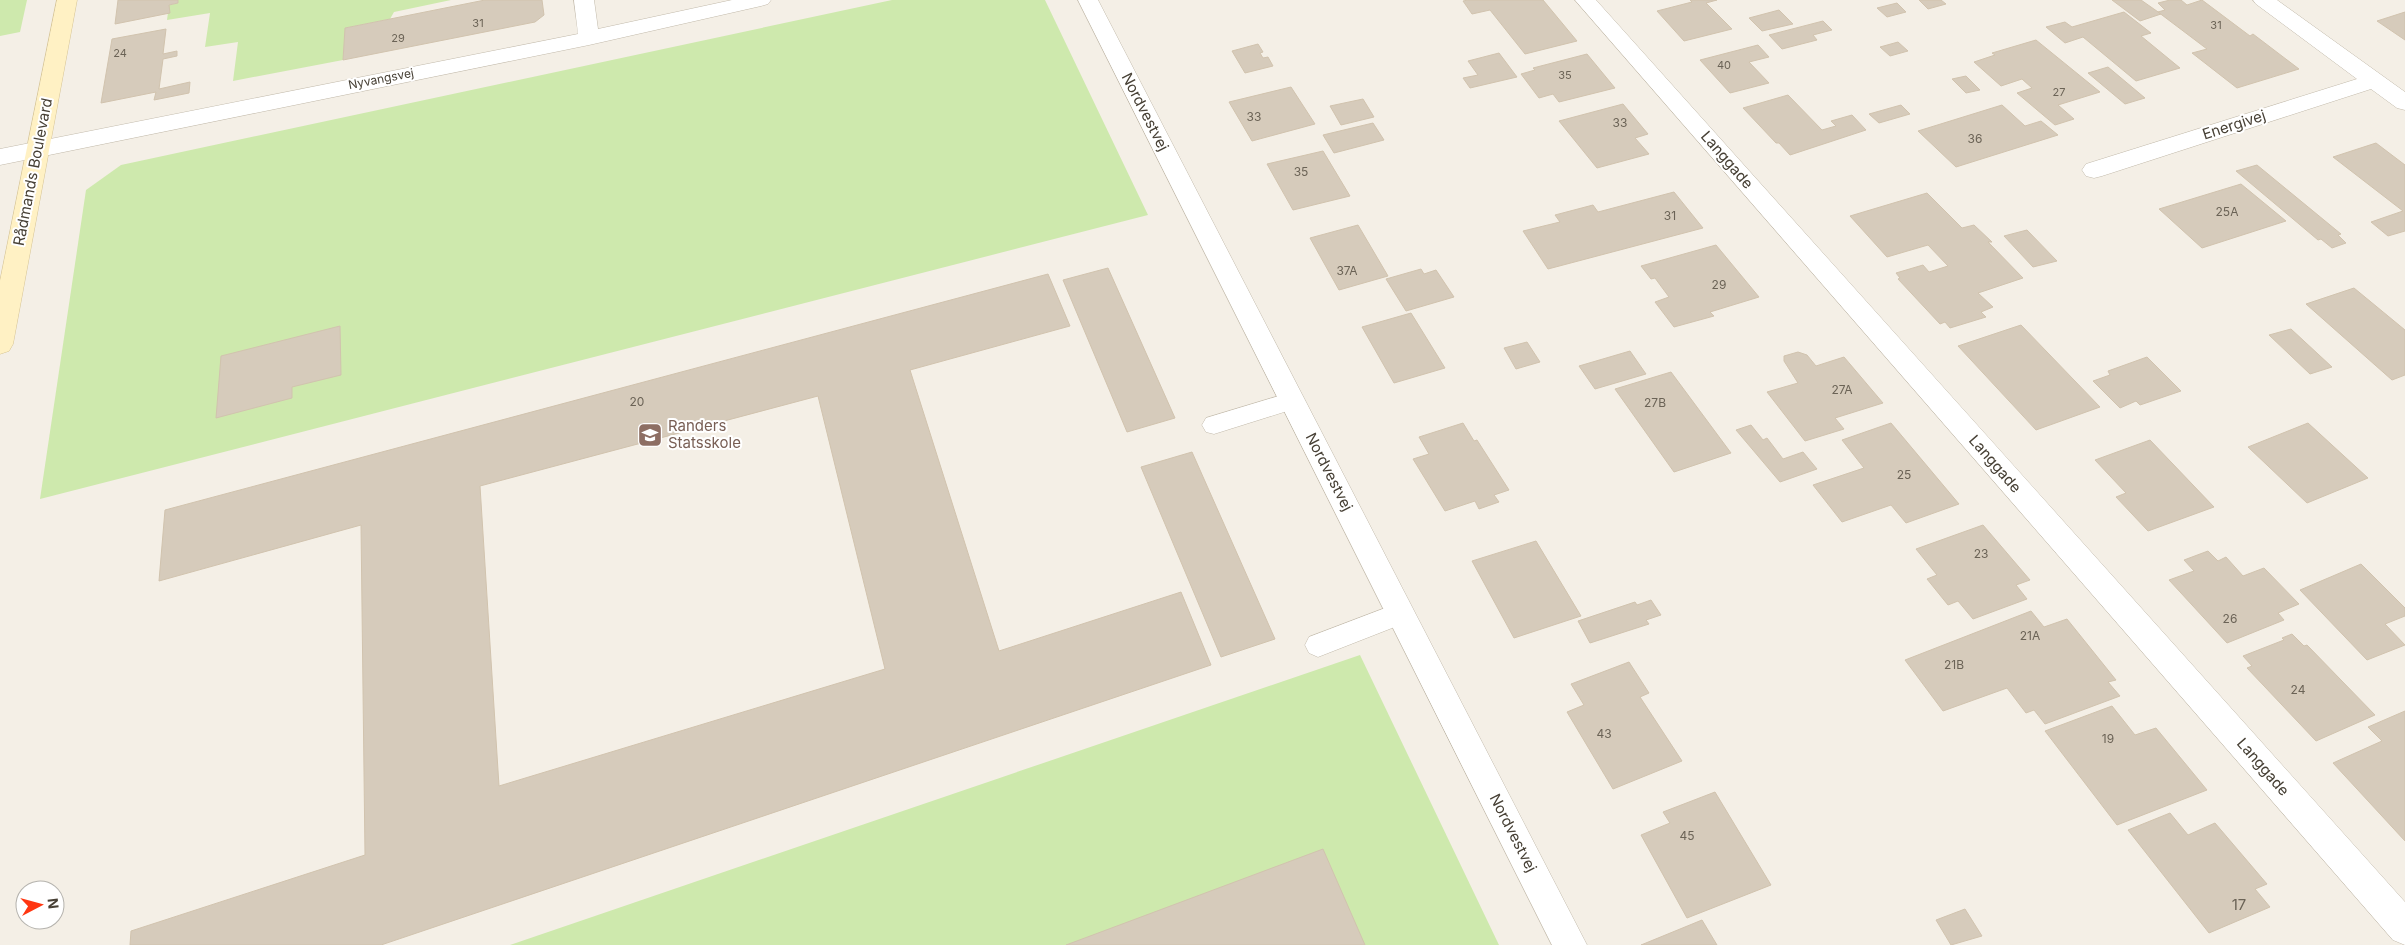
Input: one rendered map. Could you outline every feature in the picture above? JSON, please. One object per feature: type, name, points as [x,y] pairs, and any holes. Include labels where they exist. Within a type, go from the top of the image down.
[{"type":"street","name":"Rådmands Boulevard","points":[[0,344],[68,0]]},
{"type":"street","points":[[584,0],[589,38]]},
{"type":"street","name":"Nyvangsvej","points":[[0,157],[589,38],[762,0]]},
{"type":"street","name":"Nordvestvej","points":[[1088,0],[1570,945]]},
{"type":"street","name":"Langgade","points":[[1585,0],[2405,928]]},
{"type":"street","points":[[2263,0],[2405,103]]},
{"type":"street","name":"Energivej","points":[[2094,170],[2374,81]]},
{"type":"lane","points":[[1214,425],[1292,401]]},
{"type":"lane","points":[[1318,645],[1401,613]]},
{"type":"green space","points":[[0,0],[27,0],[20,32],[0,36]]},
{"type":"green space","points":[[178,0],[451,0],[394,12],[390,19],[346,28],[343,60],[233,81],[238,42],[205,47],[210,13],[167,20],[169,5],[178,3]]},
{"type":"green space","points":[[892,0],[1045,0],[1148,215],[40,499],[86,190],[121,165]]},
{"type":"green space","points":[[1360,655],[1499,945],[510,945]]},
{"type":"building","points":[[118,0],[178,0],[178,3],[169,5],[170,13],[115,24]]},
{"type":"building","points":[[485,0],[542,0],[544,15],[535,22],[343,60],[345,28]]},
{"type":"building","points":[[1543,0],[1577,41],[1525,54],[1490,10],[1472,14],[1463,1]]},
{"type":"building","points":[[1690,0],[1717,0],[1706,3],[1732,29],[1684,41],[1657,11],[1692,2]]},
{"type":"building","points":[[1919,0],[1941,0],[1946,4],[1928,9]]},
{"type":"building","points":[[2112,0],[2141,0],[2161,14],[2140,21]]},
{"type":"building","points":[[2181,0],[2187,5],[2202,0],[2250,36],[2253,34],[2299,69],[2237,88],[2192,53],[2207,49],[2158,12],[2165,10],[2158,3]]},
{"type":"building","points":[[1897,3],[1906,12],[1887,17],[1877,8]]},
{"type":"building","points":[[1779,10],[1793,24],[1762,31],[1749,18]]},
{"type":"building","points":[[2124,12],[2151,33],[2141,36],[2180,68],[2136,81],[2083,37],[2065,43],[2046,27],[2065,22],[2072,27]]},
{"type":"building","points":[[2405,12],[2405,40],[2377,21]]},
{"type":"building","points":[[1823,21],[1832,30],[1813,35],[1817,40],[1782,49],[1769,35]]},
{"type":"building","points":[[166,29],[163,54],[177,51],[177,56],[163,59],[159,89],[190,82],[189,93],[154,100],[156,92],[101,103],[112,39]]},
{"type":"building","points":[[2036,40],[2100,92],[2058,105],[2074,119],[2055,125],[2017,93],[2032,88],[2022,79],[2001,86],[1974,62],[1995,55],[1992,53]]},
{"type":"building","points":[[1898,42],[1908,51],[1890,56],[1880,47]]},
{"type":"building","points":[[1258,44],[1263,52],[1260,53],[1263,58],[1268,57],[1273,66],[1245,73],[1232,51]]},
{"type":"building","points":[[1758,45],[1769,57],[1749,62],[1769,83],[1730,93],[1700,60]]},
{"type":"building","points":[[1499,53],[1517,77],[1470,88],[1463,78],[1478,75],[1468,61]]},
{"type":"building","points":[[1587,54],[1615,88],[1559,102],[1553,94],[1539,98],[1521,74],[1535,70],[1533,68]]},
{"type":"building","points":[[2108,67],[2145,98],[2125,104],[2088,73]]},
{"type":"building","points":[[1966,76],[1980,90],[1966,93],[1952,79]]},
{"type":"building","points":[[1291,87],[1315,124],[1252,141],[1229,102]]},
{"type":"building","points":[[1788,95],[1822,130],[1836,126],[1831,121],[1852,115],[1866,130],[1790,155],[1743,108]]},
{"type":"building","points":[[1363,99],[1374,117],[1341,125],[1330,106]]},
{"type":"building","points":[[1623,104],[1648,134],[1635,138],[1649,154],[1597,168],[1559,121]]},
{"type":"building","points":[[1901,105],[1910,114],[1879,123],[1869,114]]},
{"type":"building","points":[[2002,105],[2025,126],[2041,121],[2058,135],[1956,167],[1918,131]]},
{"type":"building","points":[[1373,123],[1384,140],[1334,153],[1323,135]]},
{"type":"building","points":[[2376,143],[2405,165],[2405,231],[2388,236],[2371,222],[2403,211],[2333,157]]},
{"type":"building","points":[[1323,151],[1350,196],[1293,210],[1267,164]]},
{"type":"building","points":[[2257,165],[2341,234],[2338,235],[2346,243],[2332,248],[2321,239],[2318,240],[2236,171]]},
{"type":"building","points":[[2241,184],[2286,221],[2202,248],[2159,209]]},
{"type":"building","points":[[1674,192],[1703,228],[1548,269],[1523,231],[1560,222],[1555,215],[1593,205],[1598,212]]},
{"type":"building","points":[[1927,193],[1962,228],[1974,225],[1992,242],[1988,242],[2023,278],[1978,293],[1993,307],[1981,312],[1986,317],[1950,328],[1945,322],[1940,324],[1898,279],[1900,278],[1896,273],[1923,265],[1929,272],[1948,266],[1928,245],[1887,257],[1850,216]]},
{"type":"building","points":[[1358,225],[1388,276],[1339,290],[1310,238]]},
{"type":"building","points":[[2027,230],[2057,261],[2033,267],[2004,236]]},
{"type":"building","points":[[1716,245],[1759,297],[1710,312],[1714,316],[1674,327],[1655,302],[1669,297],[1655,278],[1651,279],[1641,266]]},
{"type":"building","points":[[1108,268],[1175,418],[1127,432],[1063,280]]},
{"type":"building","points":[[1421,269],[1424,274],[1436,270],[1454,297],[1406,311],[1386,279]]},
{"type":"building","points":[[1048,274],[1070,326],[910,370],[999,651],[1181,592],[1211,665],[381,945],[130,945],[131,931],[365,855],[361,525],[159,581],[165,510]],"holes":[[[818,396],[885,669],[499,786],[480,486]]]},
{"type":"building","points":[[2354,288],[2405,330],[2405,375],[2392,380],[2306,304]]},
{"type":"building","points":[[1411,313],[1445,368],[1394,383],[1362,327]]},
{"type":"building","points":[[2021,325],[2100,407],[2036,430],[1958,346]]},
{"type":"building","points":[[340,326],[341,375],[292,387],[292,398],[216,418],[221,356]]},
{"type":"building","points":[[2291,329],[2332,367],[2310,374],[2269,335]]},
{"type":"building","points":[[1527,342],[1540,362],[1516,369],[1504,348]]},
{"type":"building","points":[[1630,351],[1646,374],[1595,389],[1579,366]]},
{"type":"building","points":[[1798,352],[1807,355],[1816,366],[1844,357],[1883,403],[1835,418],[1844,429],[1805,441],[1767,392],[1798,383],[1784,361],[1784,356]]},
{"type":"building","points":[[2147,357],[2181,391],[2140,405],[2136,401],[2120,408],[2093,381],[2110,375],[2108,371]]},
{"type":"building","points":[[1671,372],[1731,453],[1674,472],[1615,389]]},
{"type":"building","points":[[1463,423],[1474,441],[1477,440],[1509,490],[1494,495],[1499,502],[1479,509],[1475,501],[1445,511],[1413,459],[1429,454],[1419,437]]},
{"type":"building","points":[[1891,423],[1959,504],[1906,523],[1891,505],[1842,522],[1813,485],[1864,468],[1842,440]]},
{"type":"building","points":[[2308,423],[2368,478],[2307,503],[2248,447]]},
{"type":"building","points":[[1751,425],[1763,440],[1767,438],[1783,459],[1803,452],[1817,469],[1780,482],[1736,430]]},
{"type":"building","points":[[2150,440],[2214,507],[2148,531],[2116,497],[2126,493],[2095,460]]},
{"type":"building","points":[[1192,452],[1275,639],[1221,657],[1141,467]]},
{"type":"building","points":[[1983,525],[2030,580],[2016,585],[2027,599],[1973,619],[1958,601],[1948,605],[1927,579],[1937,575],[1916,549]]},
{"type":"building","points":[[1536,541],[1581,616],[1514,638],[1472,561]]},
{"type":"building","points":[[2208,551],[2218,561],[2226,557],[2243,576],[2264,568],[2299,604],[2278,613],[2284,620],[2227,643],[2169,580],[2194,571],[2184,560]]},
{"type":"building","points":[[2361,564],[2405,608],[2405,616],[2385,624],[2405,645],[2367,660],[2300,590]]},
{"type":"building","points":[[1651,600],[1661,615],[1646,620],[1649,624],[1590,643],[1578,621],[1635,602],[1637,605]]},
{"type":"building","points":[[2031,611],[2044,627],[2067,619],[2116,680],[2108,682],[2120,696],[2045,724],[2034,710],[2026,713],[2007,688],[1943,711],[1905,660]]},
{"type":"building","points":[[2292,634],[2304,646],[2307,645],[2375,715],[2316,741],[2247,668],[2252,666],[2243,656],[2284,640],[2282,638]]},
{"type":"building","points":[[1629,662],[1649,693],[1640,697],[1682,761],[1613,789],[1567,712],[1584,705],[1571,684]]},
{"type":"building","points":[[2112,706],[2135,735],[2156,728],[2207,790],[2117,825],[2045,731]]},
{"type":"building","points":[[2405,711],[2405,841],[2333,763],[2382,741],[2368,727]]},
{"type":"building","points":[[1715,792],[1771,885],[1687,918],[1641,835],[1670,823],[1663,812]]},
{"type":"building","points":[[2170,813],[2188,835],[2215,823],[2267,884],[2255,889],[2270,907],[2209,933],[2128,830]]},
{"type":"building","points":[[1323,849],[1365,945],[1066,945]]},
{"type":"building","points":[[1965,909],[1982,936],[1951,945],[1936,920]]},
{"type":"building","points":[[1702,920],[1717,945],[1641,945]]},
{"type":"place","name":"Randers Statsskole","points":[[650,435]]}]
